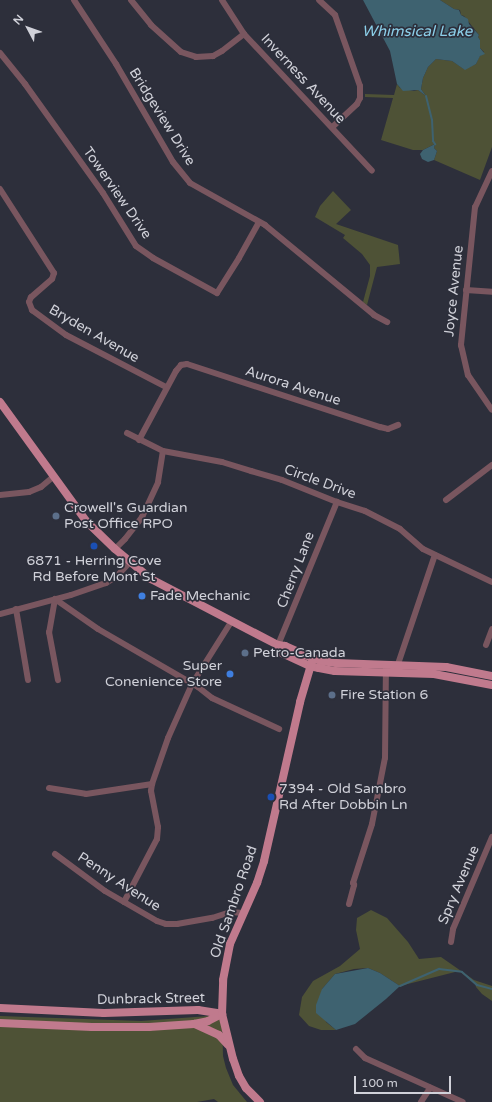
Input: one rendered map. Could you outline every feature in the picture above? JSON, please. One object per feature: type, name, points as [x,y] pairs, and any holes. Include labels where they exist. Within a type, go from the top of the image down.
[{"type":"main road","points":[[0,402],[86,522],[151,579],[231,622],[278,645],[285,646],[313,658],[336,663],[457,677],[492,685]]},
{"type":"main road","points":[[278,645],[282,653],[310,666],[334,671],[386,668],[398,664],[446,667],[492,676]]},
{"type":"main road","name":"Old Sambro Road","points":[[260,1102],[246,1088],[239,1076],[222,1014],[222,991],[227,956],[235,932],[257,883],[264,861],[300,702],[313,658]]},
{"type":"main road","name":"Dunbrack Street","points":[[0,1008],[104,1013],[198,1010],[222,1014]]},
{"type":"main road","name":"Dunbrack Street","points":[[0,1023],[116,1028],[194,1024],[208,1021],[222,1014]]},
{"type":"main road","points":[[194,1024],[218,1035],[230,1047]]},
{"type":"street","name":"Bridgeview Drive","points":[[74,0],[116,64],[173,162],[186,178],[199,189],[265,225],[374,315],[387,322]]},
{"type":"street","points":[[131,0],[151,25],[181,52],[196,57],[213,56],[244,34]]},
{"type":"street","name":"Inverness Avenue","points":[[222,0],[244,34],[372,171]]},
{"type":"street","points":[[319,0],[335,15],[360,86],[357,104],[332,127]]},
{"type":"street","name":"Towerview Drive","points":[[0,53],[25,84],[99,187],[136,246],[153,258],[217,293],[259,222]]},
{"type":"street","name":"Joyce Avenue","points":[[492,171],[476,202],[461,345],[464,364],[474,386],[492,410]]},
{"type":"street","name":"Bryden Avenue","points":[[0,189],[55,275],[31,297],[29,302],[32,310],[66,334],[166,387]]},
{"type":"street","points":[[466,290],[492,292]]},
{"type":"street","name":"Aurora Avenue","points":[[166,387],[181,365],[193,365],[310,406],[380,427],[388,429],[398,425]]},
{"type":"street","points":[[139,440],[166,387]]},
{"type":"street","name":"Circle Drive","points":[[127,433],[163,451],[222,462],[251,470],[365,511],[400,529],[423,549],[492,582]]},
{"type":"street","points":[[115,549],[142,517],[158,482],[163,451]]},
{"type":"street","points":[[446,500],[492,465]]},
{"type":"street","points":[[0,495],[36,490],[53,477]]},
{"type":"street","name":"Cherry Lane","points":[[278,645],[337,502]]},
{"type":"street","points":[[398,664],[435,555]]},
{"type":"street","points":[[0,614],[55,599],[110,581],[130,562]]},
{"type":"street","points":[[55,599],[49,632],[58,680]]},
{"type":"street","points":[[55,599],[98,629],[192,684],[212,698],[279,729]]},
{"type":"street","points":[[16,609],[28,680]]},
{"type":"street","points":[[124,902],[158,839],[158,827],[151,791],[168,738],[192,684],[231,622]]},
{"type":"street","points":[[486,645],[492,629]]},
{"type":"street","points":[[349,904],[354,885],[353,883],[372,824],[385,758],[386,668]]},
{"type":"street","points":[[49,788],[86,794],[152,784]]},
{"type":"street","name":"Spry Avenue","points":[[451,942],[453,929],[492,837]]},
{"type":"street","name":"Penny Avenue","points":[[54,854],[105,891],[145,916],[169,924],[212,918],[231,912],[243,913]]},
{"type":"street","points":[[356,1049],[365,1058],[463,1102]]},
{"type":"street","points":[[421,1102],[430,1088]]},
{"type":"green space","points":[[440,0],[492,0],[492,147],[480,180],[434,160],[437,151],[434,148],[435,144],[423,150],[413,150],[381,140],[393,98],[365,97],[365,94],[394,95],[397,84],[400,88],[414,91],[418,90],[426,96],[421,89],[423,78],[428,67],[436,59],[452,61],[464,69],[476,64],[479,57],[484,52],[480,48],[479,35],[464,16],[461,15],[460,10],[454,9]]},
{"type":"green space","points":[[333,191],[351,210],[336,224],[398,245],[400,264],[377,267],[367,305],[363,302],[370,276],[370,265],[362,254],[343,238],[345,235],[315,217],[320,206]]},
{"type":"green space","points":[[371,910],[387,918],[408,942],[419,959],[441,957],[474,980],[492,986],[492,1001],[482,994],[476,987],[475,983],[459,971],[400,986],[380,973],[368,968],[354,969],[335,974],[322,989],[326,1022],[336,1030],[321,1030],[309,1026],[299,1015],[302,997],[313,981],[340,966],[360,949],[356,930],[357,918]]},
{"type":"green space","points":[[222,1015],[223,1056],[226,1068],[233,1085],[247,1102],[218,1102],[214,1099],[197,1102],[0,1102],[0,1016],[141,1021]]},
{"type":"water","name":"Whimsical Lake","points":[[363,0],[440,0],[454,9],[459,10],[461,15],[468,19],[469,24],[479,35],[480,48],[485,54],[480,56],[476,64],[465,70],[452,61],[436,59],[428,67],[423,78],[421,89],[426,96],[418,90],[403,91],[397,84],[390,51]]},
{"type":"water","points":[[435,144],[434,148],[437,151],[434,160],[428,162],[422,159],[420,154],[423,150]]},
{"type":"water","points":[[368,968],[380,973],[400,986],[355,1024],[336,1030],[316,1013],[316,1005],[322,989],[335,974]]},
{"type":"waterway","points":[[426,96],[432,120],[433,141],[435,144]]},
{"type":"waterway","points":[[400,986],[439,969],[462,972],[477,985],[492,989]]},
{"type":"place","name":"Crowell's Guardian Post Office RPO","points":[[56,516]]},
{"type":"place","name":"6871 - Herring Cove Rd Before Mont St","points":[[94,546]]},
{"type":"place","name":"Fade Mechanic","points":[[142,596]]},
{"type":"place","name":"Petro-Canada","points":[[245,653]]},
{"type":"place","name":"Super Conenience Store","points":[[230,674]]},
{"type":"place","name":"Fire Station 6","points":[[332,695]]},
{"type":"place","name":"7394 - Old Sambro Rd After Dobbin Ln","points":[[271,797]]}]
